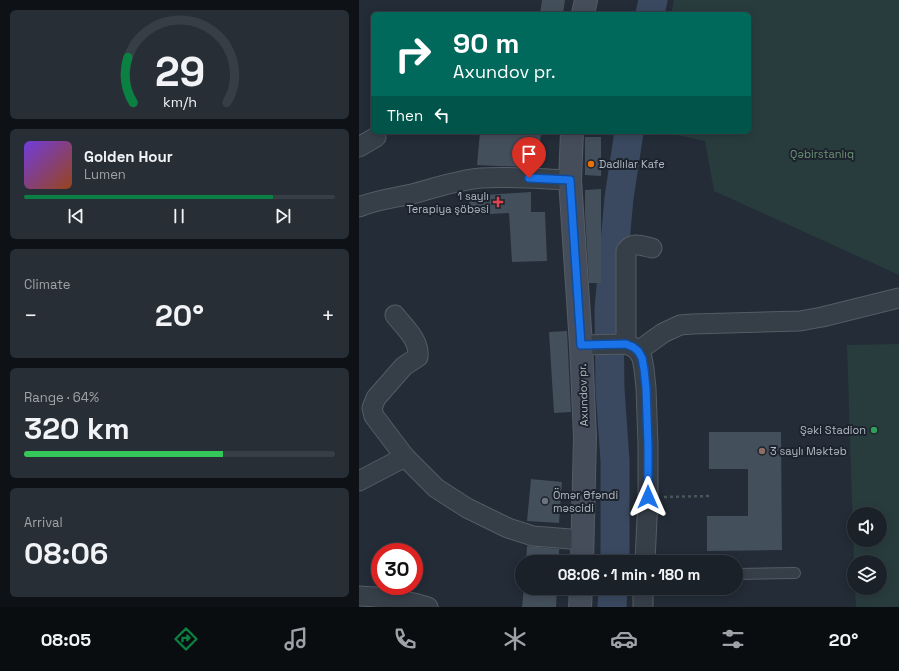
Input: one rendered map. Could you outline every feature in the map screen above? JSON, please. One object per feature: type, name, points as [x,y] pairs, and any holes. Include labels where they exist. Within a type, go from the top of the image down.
[{"type":"street","points":[[583,12],[586,0]]},
{"type":"street","name":"Axundov pr.","points":[[571,134],[570,180],[589,345],[582,555]]},
{"type":"street","points":[[359,147],[376,137]]},
{"type":"street","points":[[359,207],[371,202],[413,194],[456,182],[481,178],[570,180]]},
{"type":"street","points":[[645,555],[648,497],[646,388],[642,358],[632,348],[626,250],[629,246],[636,245],[653,248]]},
{"type":"street","points":[[589,345],[632,348],[680,325],[800,321],[822,318],[899,298]]},
{"type":"street","points":[[395,316],[415,341],[418,357],[405,366],[393,379],[377,398],[372,408],[373,416],[405,457],[436,488],[467,508],[508,528],[533,536],[583,540]]},
{"type":"street","points":[[359,481],[405,457]]},
{"type":"street","points":[[581,595],[581,607]]},
{"type":"street","points":[[643,595],[643,607]]},
{"type":"street","points":[[359,596],[412,602],[428,607]]},
{"type":"lane","points":[[743,574],[795,573]]},
{"type":"path","points":[[648,497],[709,496]]},
{"type":"green space","name":"Qəbirstanlıq","points":[[674,0],[899,0],[899,275],[714,191],[705,141],[672,134],[751,134],[751,12],[671,12]]},
{"type":"green space","name":"Şəki Stadion","points":[[899,344],[899,607],[856,607],[855,595],[887,595],[887,555],[854,555],[854,547],[887,547],[887,507],[852,507],[847,345]]},
{"type":"building","points":[[542,0],[565,0],[563,12],[540,12]]},
{"type":"building","points":[[480,134],[541,134],[538,167],[477,165]]},
{"type":"building","points":[[585,137],[601,137],[601,176],[585,175]]},
{"type":"building","points":[[601,189],[601,283],[589,283],[585,190]]},
{"type":"building","points":[[531,192],[531,212],[545,212],[547,261],[512,262],[509,213],[470,215],[469,196]]},
{"type":"building","points":[[567,331],[571,412],[554,413],[549,332]]},
{"type":"building","points":[[709,432],[781,432],[782,550],[707,551],[707,516],[748,516],[748,469],[709,469]]},
{"type":"building","points":[[531,479],[562,482],[559,523],[527,521]]},
{"type":"building","points":[[527,546],[559,549],[559,555],[526,555]]},
{"type":"building","points":[[523,595],[557,595],[556,607],[522,607]]},
{"type":"waterway","points":[[650,12],[653,0]]},
{"type":"waterway","points":[[615,555],[615,461],[610,389],[609,309],[619,198],[629,134]]},
{"type":"waterway","points":[[612,607],[613,595]]},
{"type":"place","name":"Dadlılar Kafe","points":[[591,164]]},
{"type":"place","name":"1 saylı Terapiya şöbəsi","points":[[498,202]]},
{"type":"place","name":"Şəki Stadion","points":[[874,430]]},
{"type":"place","name":"3 saylı Məktəb","points":[[762,451]]},
{"type":"place","name":"Ömər Əfəndi məscidi","points":[[545,501]]},
{"type":"route","points":[[529,178],[570,180],[581,345],[626,344],[638,351],[642,358],[646,388],[648,497]]}]
